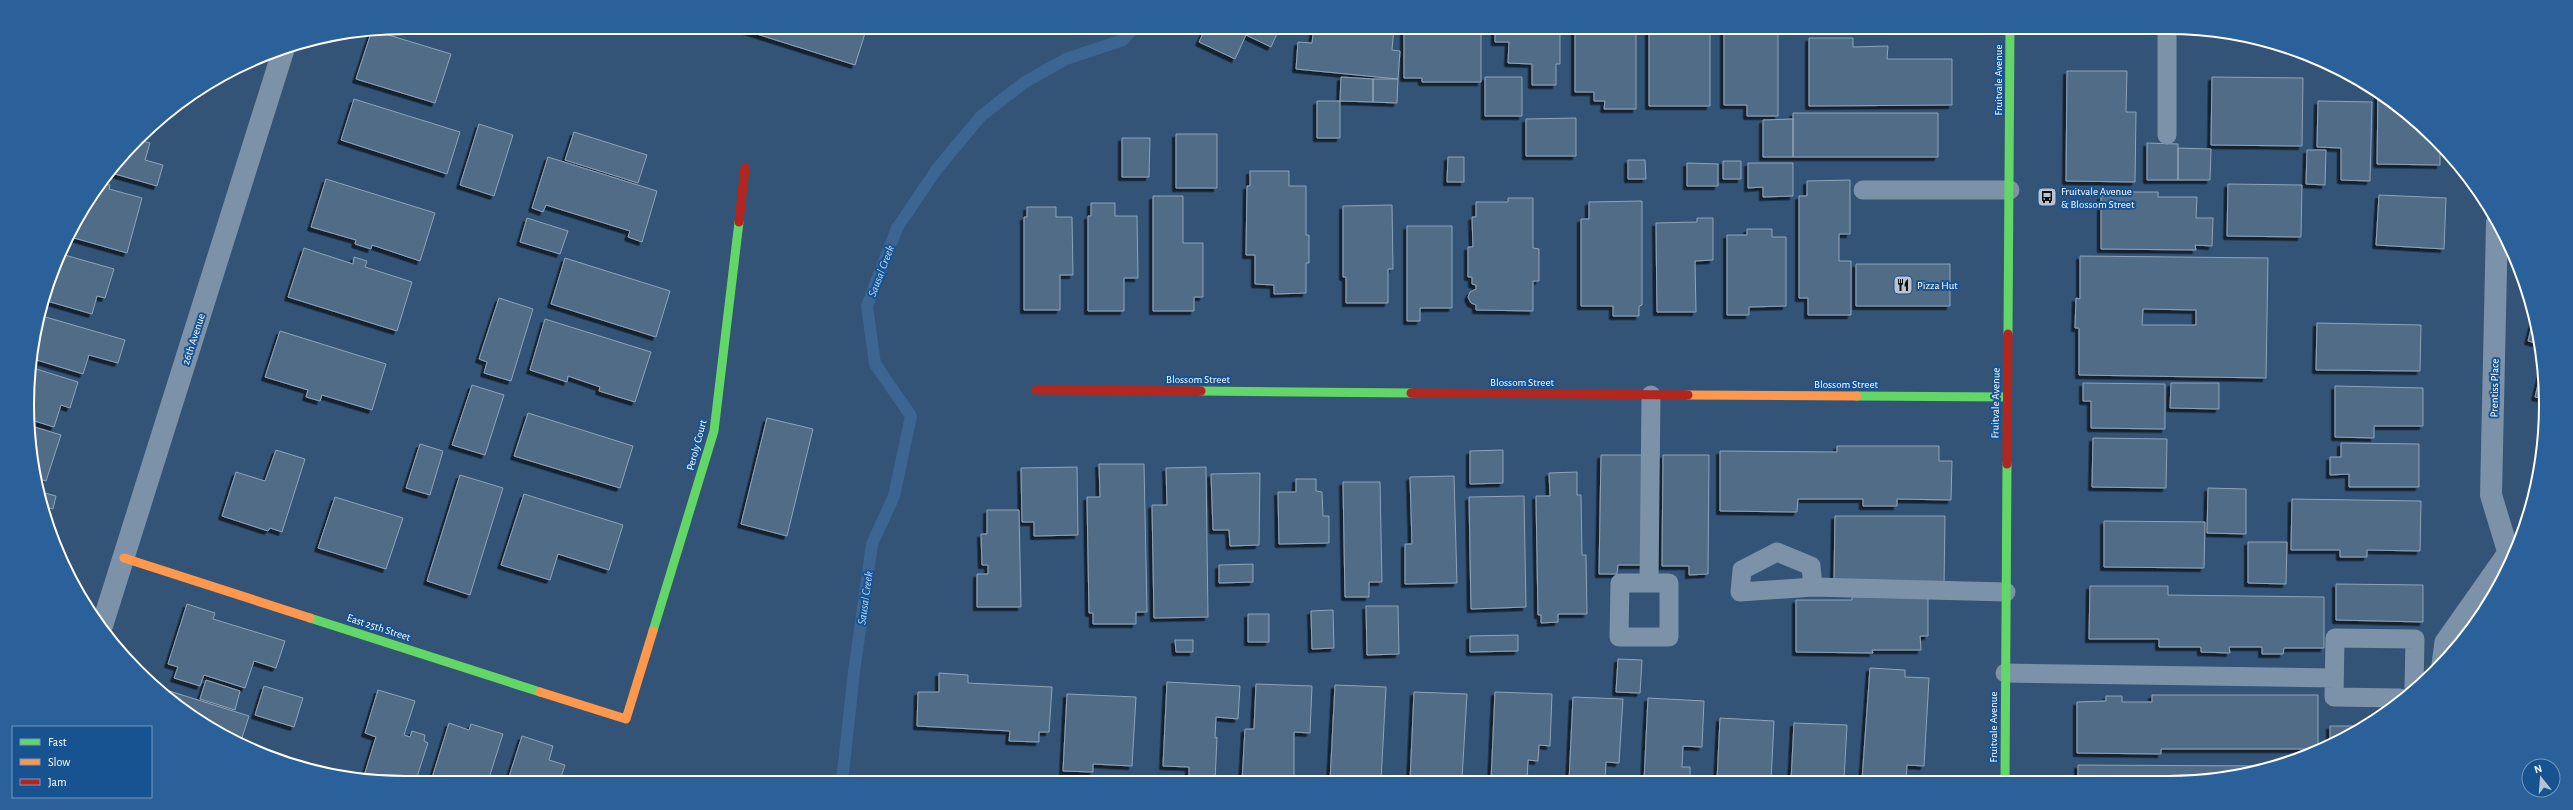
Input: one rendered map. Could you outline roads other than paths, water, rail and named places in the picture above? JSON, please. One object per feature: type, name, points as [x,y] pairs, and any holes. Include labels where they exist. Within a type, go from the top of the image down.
[{"type":"street","name":"Fruitvale Avenue","points":[[2005,776],[2010,34]]},
{"type":"street","name":"26th Avenue","points":[[104,621],[282,56]]},
{"type":"street","name":"Peroly Court","points":[[626,719],[714,431],[745,168]]},
{"type":"street","name":"Prentiss Place","points":[[2497,234],[2491,495],[2510,550]]},
{"type":"street","name":"Blossom Street","points":[[1036,390],[2007,397]]},
{"type":"street","name":"East 25th Street","points":[[124,558],[626,719]]},
{"type":"lane","points":[[2167,34],[2168,134]]},
{"type":"lane","points":[[1863,190],[2010,190]]},
{"type":"lane","points":[[1649,583],[1651,395]]},
{"type":"lane","points":[[2442,655],[2444,642],[2508,554]]},
{"type":"lane","points":[[1813,587],[2006,592]]},
{"type":"lane","points":[[2395,698],[2334,697],[2335,638],[2415,639],[2414,683]]},
{"type":"lane","points":[[2005,673],[2334,678]]},
{"type":"waterway","name":"Sausal Creek","points":[[843,776],[854,672],[872,544],[894,496],[911,416],[875,364],[867,306],[897,228],[937,169],[981,116],[1025,82],[1066,59],[1123,40],[1128,34]]},
{"type":"place","name":"Fruitvale Avenue & Blossom Street","points":[[2047,197]]},
{"type":"place","name":"Pizza Hut","points":[[1903,285]]}]
